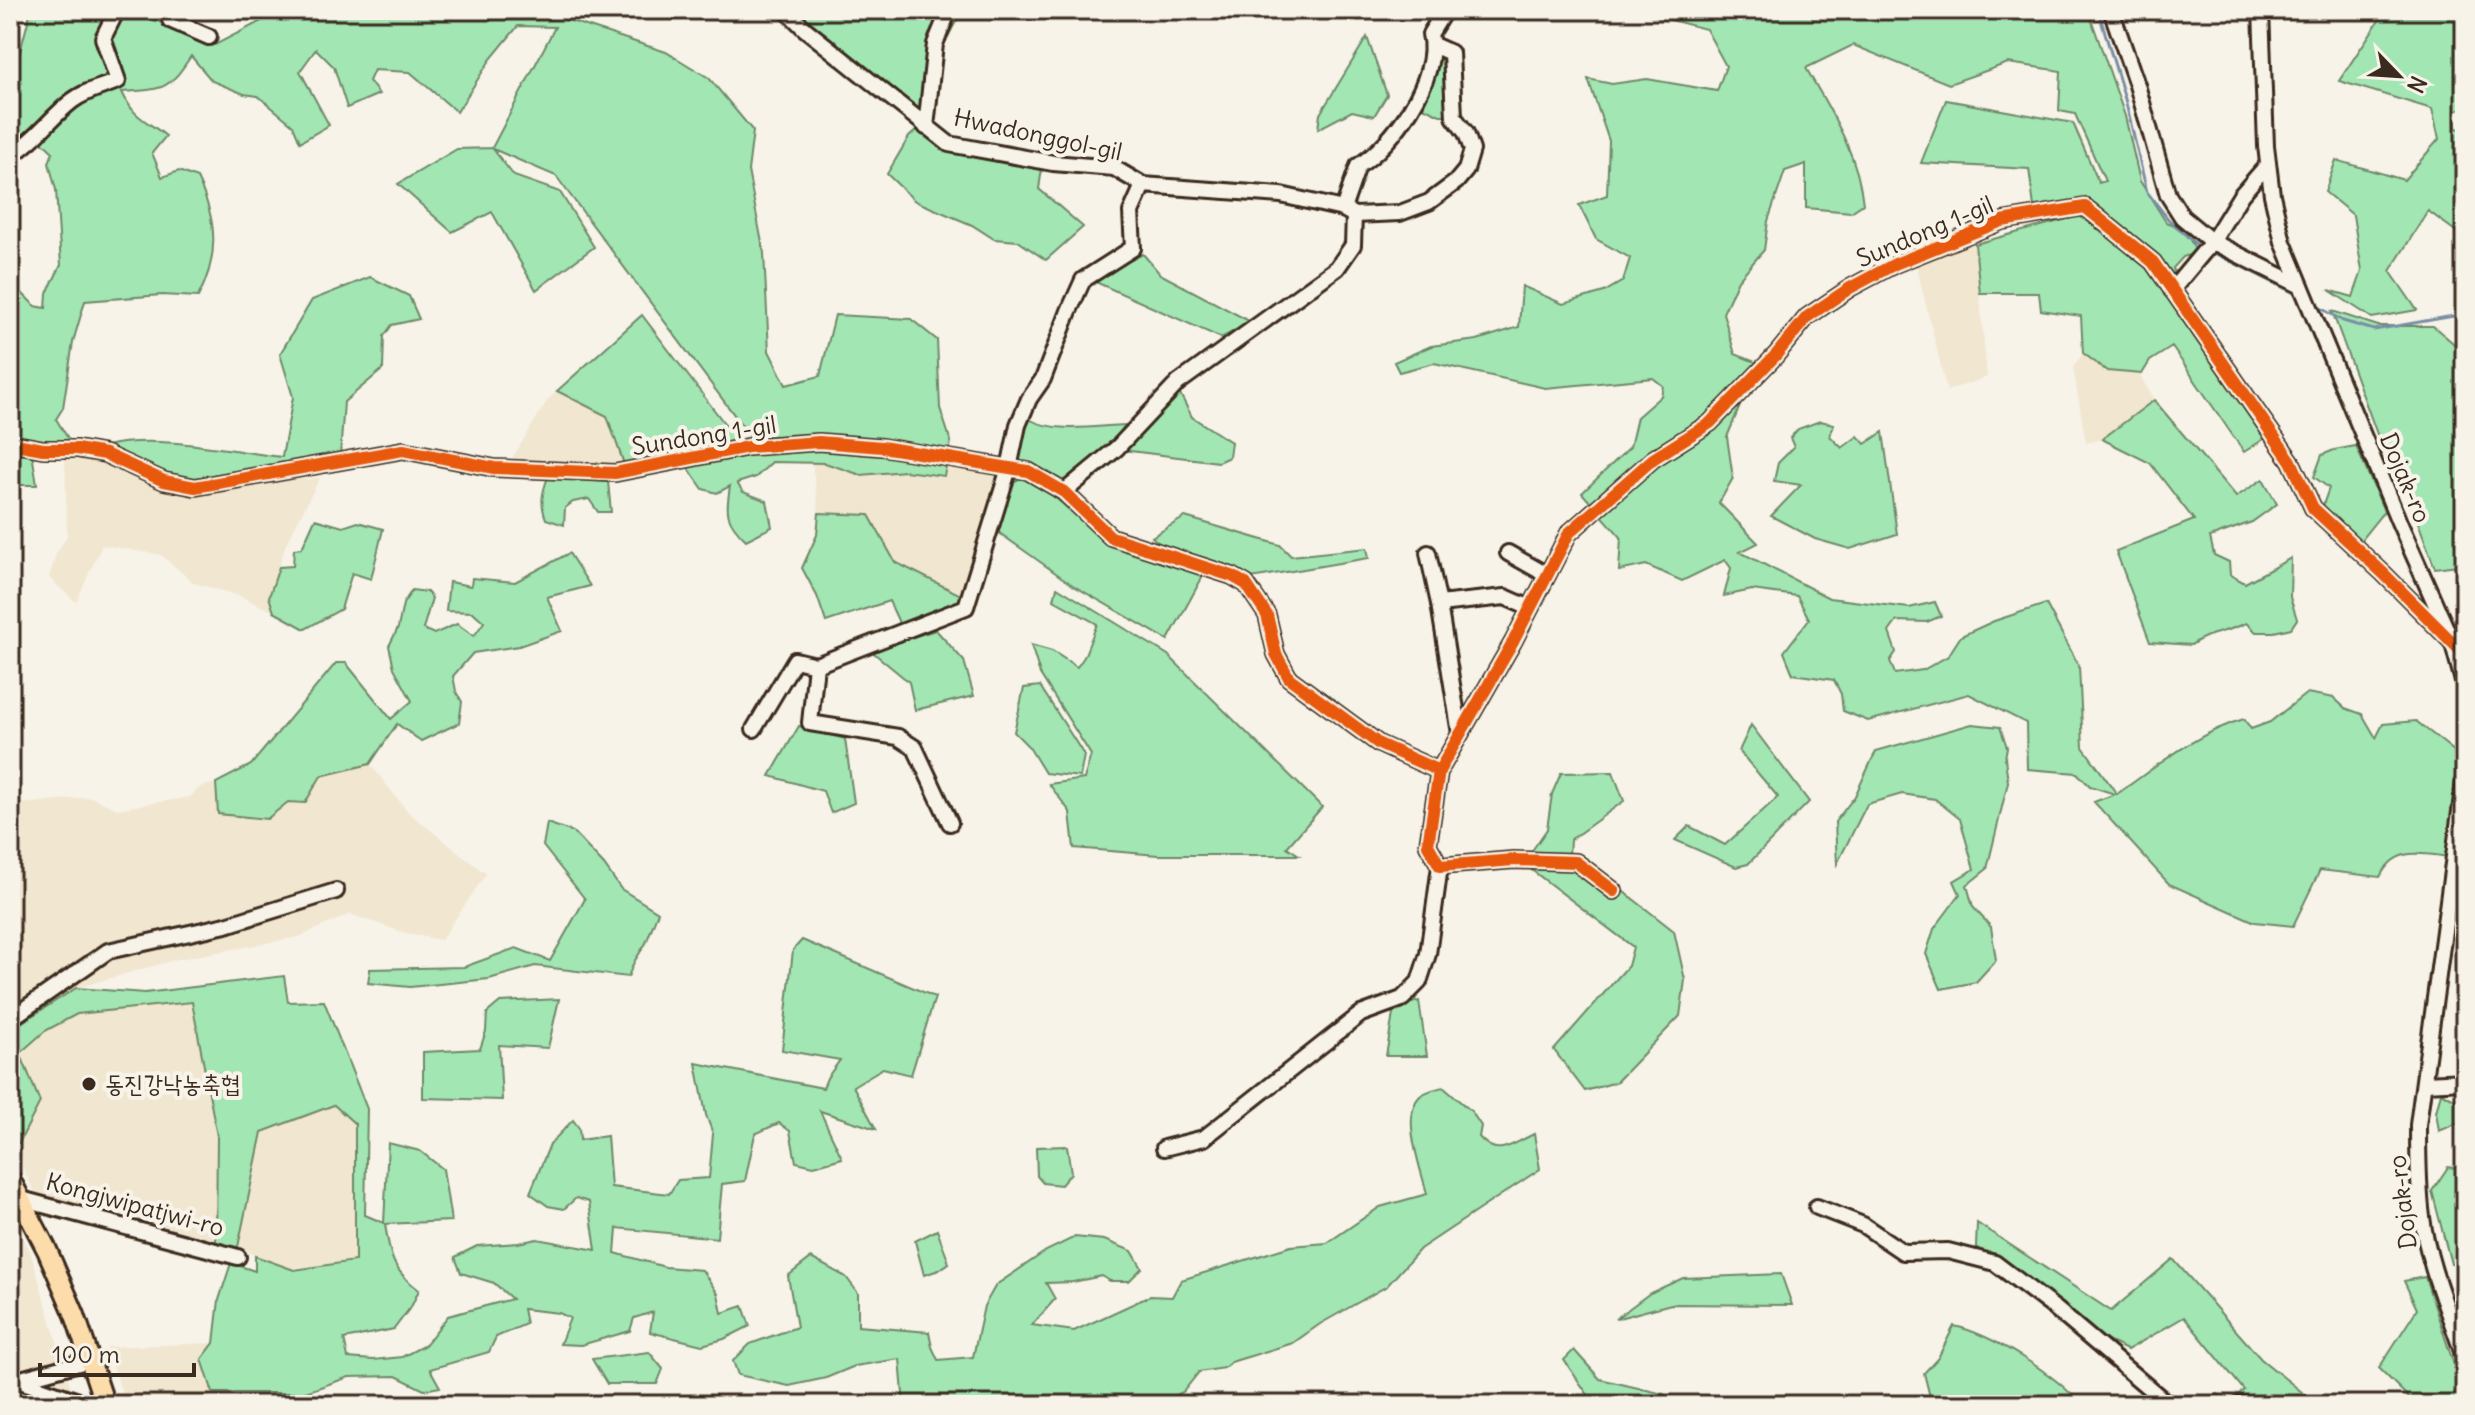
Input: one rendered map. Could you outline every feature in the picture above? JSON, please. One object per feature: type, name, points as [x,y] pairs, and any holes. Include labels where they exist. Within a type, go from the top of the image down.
[{"type":"main road","name":"Kongjwipatjwi-ro","points":[[10,1179],[75,1315],[105,1405]]},
{"type":"street","points":[[10,156],[30,143],[71,102],[88,91],[118,81],[103,38],[117,10]]},
{"type":"street","points":[[174,10],[170,20],[209,37]]},
{"type":"street","name":"Hwadonggol-gil","points":[[786,10],[805,29],[949,144],[1053,163],[1114,168],[1143,185]]},
{"type":"street","name":"Hwadonggol-gil","points":[[926,127],[935,44],[949,10]]},
{"type":"street","points":[[1064,492],[1117,448],[1178,383],[1337,268],[1353,245],[1349,212],[1358,166],[1373,157],[1410,112],[1423,87],[1433,45],[1430,34],[1445,10]]},
{"type":"street","points":[[2111,10],[2137,85],[2168,195],[2182,217],[2212,242],[2301,286]]},
{"type":"street","name":"Dojak-ro","points":[[2261,10],[2268,164],[2283,242],[2453,644],[2465,689]]},
{"type":"street","points":[[754,729],[795,660],[816,665],[966,607],[1009,468],[1018,425],[1029,399],[1043,379],[1083,280],[1133,248],[1131,212],[1143,185],[1281,195],[1349,212],[1400,213],[1429,202],[1456,182],[1466,170],[1472,150],[1466,133],[1454,117],[1451,53],[1433,45]]},
{"type":"street","points":[[2172,290],[2212,242],[2241,195],[2268,164]]},
{"type":"street","name":"Sundong 1-gil","points":[[1440,866],[1428,845],[1439,771],[1569,533],[1653,459],[1710,423],[1776,355],[1807,317],[1850,288],[1895,264],[2002,221],[2085,207],[2153,262],[2291,461],[2313,508],[2465,655]]},
{"type":"street","name":"Sundong 1-gil","points":[[10,443],[105,454],[164,481],[195,487],[403,450],[494,468],[615,473],[748,447],[819,442],[882,447],[1028,471],[1064,492],[1111,537],[1232,576],[1246,584],[1267,615],[1276,654],[1289,678],[1379,744],[1439,771]]},
{"type":"street","points":[[1428,553],[1460,734]]},
{"type":"street","points":[[1508,553],[1547,575]]},
{"type":"street","points":[[1439,604],[1505,597],[1530,608]]},
{"type":"street","points":[[816,665],[810,723],[898,737],[915,748],[950,823]]},
{"type":"street","name":"Dojak-ro","points":[[2465,774],[2418,1125],[2422,1220],[2433,1265],[2465,1360]]},
{"type":"street","points":[[1164,1148],[1204,1138],[1361,1014],[1402,999],[1419,982],[1428,954],[1440,866],[1514,860],[1576,862],[1614,891]]},
{"type":"street","points":[[10,1019],[108,951],[226,925],[336,891]]},
{"type":"street","points":[[2425,1083],[2465,1081]]},
{"type":"street","name":"Kongjwipatjwi-ro","points":[[21,1199],[238,1257]]},
{"type":"street","points":[[1817,1207],[1863,1225],[1903,1252],[1948,1251],[1995,1263],[2057,1310],[2169,1405]]},
{"type":"street","points":[[13,1381],[90,1360]]},
{"type":"street","points":[[13,1381],[90,1405]]},
{"type":"street","points":[[2240,1405],[2253,1405]]},
{"type":"shaded area","points":[[1975,244],[1987,377],[1947,391],[1915,260]]},
{"type":"shaded area","points":[[2083,353],[2107,371],[2142,374],[2154,400],[2102,439],[2086,443],[2073,367]]},
{"type":"shaded area","points":[[557,391],[607,416],[624,464],[515,463],[513,457],[547,401]]},
{"type":"shaded area","points":[[65,454],[254,482],[320,478],[286,544],[269,596],[274,612],[240,596],[194,583],[161,555],[102,545],[76,602],[49,578],[56,554],[67,536]]},
{"type":"shaded area","points":[[812,463],[825,463],[861,475],[905,471],[944,475],[946,466],[999,473],[998,485],[963,596],[895,562],[869,516],[819,513]]},
{"type":"shaded area","points":[[370,764],[409,813],[486,874],[441,940],[405,933],[350,914],[299,937],[174,960],[76,988],[10,1030],[10,805],[91,797],[117,809],[190,797],[200,787],[216,783],[218,814],[267,819],[288,802],[305,802],[321,776]]},
{"type":"shaded area","points":[[192,1002],[217,1136],[216,1261],[46,1212],[24,1172],[19,1143],[40,1102],[20,1053],[45,1031],[77,1014]]},
{"type":"shaded area","points":[[334,1105],[355,1124],[355,1262],[283,1269],[238,1247],[261,1132]]},
{"type":"shaded area","points":[[10,1213],[30,1251],[76,1405],[10,1404]]},
{"type":"shaded area","points":[[214,1343],[202,1359],[213,1393],[203,1405],[126,1405],[107,1347]]},
{"type":"green space","points":[[31,10],[131,10],[215,45],[267,18],[269,10],[537,10],[666,52],[709,78],[753,131],[748,171],[764,253],[769,351],[786,385],[820,376],[835,315],[911,319],[937,340],[940,408],[951,442],[944,476],[905,471],[861,475],[825,463],[772,462],[756,477],[737,483],[743,492],[767,501],[772,527],[746,540],[729,516],[730,486],[717,493],[703,489],[687,466],[769,451],[768,440],[750,436],[556,176],[493,149],[514,176],[560,192],[594,247],[536,290],[492,212],[452,232],[398,184],[457,149],[492,148],[555,27],[518,26],[490,60],[457,112],[410,72],[374,70],[369,81],[379,94],[347,108],[334,67],[316,49],[300,71],[329,125],[300,142],[293,125],[258,96],[244,94],[212,81],[191,56],[164,86],[122,92],[136,113],[166,136],[152,153],[162,177],[179,171],[197,178],[212,223],[210,267],[198,297],[162,295],[85,301],[73,342],[63,408],[56,419],[71,443],[10,437],[10,281],[35,306],[46,308],[47,293],[61,265],[56,190],[49,163],[53,152],[39,139],[10,152],[10,90]]},
{"type":"green space","points":[[796,10],[962,10],[940,52],[933,120]]},
{"type":"green space","points":[[1632,10],[2088,10],[2125,116],[2140,181],[2166,222],[2183,228],[2197,252],[2183,257],[2173,268],[2187,326],[2267,437],[2244,452],[2172,347],[2150,361],[2142,374],[2107,371],[2083,353],[2081,316],[2041,310],[2039,293],[1980,293],[1975,244],[2078,216],[2093,224],[2094,205],[2034,207],[2029,169],[1921,163],[1946,100],[2073,123],[2099,183],[2105,181],[2075,114],[2059,111],[2061,71],[2008,63],[1949,84],[1853,45],[1806,68],[1849,150],[1856,167],[1863,204],[1851,212],[1806,208],[1806,164],[1785,171],[1768,221],[1764,250],[1738,280],[1723,313],[1735,354],[1758,363],[1767,371],[1742,401],[1727,437],[1733,478],[1719,503],[1758,543],[1740,552],[1829,598],[1909,608],[1935,602],[1941,616],[1927,622],[1897,621],[1889,632],[1896,652],[1890,661],[1895,674],[1923,670],[1948,656],[1961,636],[1994,621],[2046,604],[2079,666],[2083,747],[2117,794],[2178,751],[2210,733],[2244,719],[2251,729],[2270,722],[2307,693],[2334,698],[2345,708],[2362,714],[2376,738],[2383,724],[2416,721],[2454,751],[2458,791],[2451,857],[2402,856],[2386,867],[2380,877],[2320,870],[2293,926],[2255,922],[2169,884],[2094,802],[2115,794],[2090,786],[2077,773],[2027,769],[2026,723],[1969,694],[1868,721],[1843,711],[1841,694],[1834,680],[1793,674],[1784,652],[1809,619],[1797,596],[1752,590],[1724,596],[1731,568],[1725,560],[1682,581],[1646,565],[1619,571],[1621,537],[1582,493],[1630,447],[1637,417],[1661,396],[1663,386],[1653,378],[1545,388],[1434,363],[1399,372],[1394,362],[1431,346],[1477,340],[1519,327],[1522,286],[1563,304],[1604,292],[1623,281],[1630,258],[1596,239],[1579,205],[1607,195],[1609,141],[1588,79],[1612,84],[1647,79],[1717,91],[1726,66],[1706,29]]},
{"type":"green space","points":[[2382,16],[2460,16],[2465,21],[2465,106],[2455,112],[2456,128],[2465,130],[2465,238],[2428,211],[2390,271],[2417,310],[2372,318],[2329,290],[2353,297],[2362,271],[2353,215],[2325,192],[2336,160],[2404,180],[2439,139],[2432,109],[2339,81]]},
{"type":"green space","points":[[1367,37],[1387,95],[1374,116],[1352,111],[1318,129],[1320,114]]},
{"type":"green space","points":[[1438,51],[1458,63],[1459,115],[1440,115],[1423,107]]},
{"type":"green space","points":[[917,130],[954,151],[1042,168],[1039,189],[1083,227],[1046,260],[1018,241],[994,239],[972,225],[915,201],[887,174],[909,137]]},
{"type":"green space","points":[[1143,254],[1160,274],[1251,322],[1221,338],[1091,280]]},
{"type":"green space","points":[[370,277],[409,296],[419,319],[392,325],[384,336],[383,369],[344,402],[340,456],[194,483],[164,478],[116,456],[107,446],[170,443],[282,457],[293,397],[280,354],[312,300]]},
{"type":"green space","points":[[2332,311],[2378,326],[2433,326],[2465,353],[2465,564],[2435,568],[2395,460],[2381,445]]},
{"type":"green space","points":[[642,315],[740,444],[624,464],[607,416],[557,391]]},
{"type":"green space","points":[[1179,392],[1192,417],[1231,442],[1229,457],[1218,462],[1122,450]]},
{"type":"green space","points":[[2154,400],[2236,497],[2263,479],[2277,504],[2252,522],[2210,537],[2214,555],[2229,562],[2230,575],[2245,583],[2291,558],[2290,597],[2297,619],[2291,628],[2256,632],[2246,623],[2204,637],[2191,645],[2150,642],[2116,551],[2194,520],[2150,463],[2102,439]]},
{"type":"green space","points":[[1029,419],[1063,428],[1125,425],[1111,444],[1063,485],[1017,462]]},
{"type":"green space","points":[[1820,421],[1834,424],[1830,436],[1842,448],[1858,436],[1865,444],[1883,432],[1897,534],[1850,549],[1815,539],[1771,516],[1801,485],[1774,481],[1778,463],[1794,447],[1790,438],[1798,429]]},
{"type":"green space","points":[[2356,446],[2384,511],[2364,536],[2361,545],[2322,508],[2329,488],[2314,477],[2322,455]]},
{"type":"green space","points":[[10,449],[32,453],[37,485],[10,485]]},
{"type":"green space","points":[[548,477],[608,482],[611,512],[598,512],[589,499],[573,502],[565,508],[564,525],[546,519],[542,498]]},
{"type":"green space","points":[[1021,477],[1044,488],[1110,545],[1196,570],[1203,576],[1168,640],[1074,586],[998,532],[1012,484]]},
{"type":"green space","points":[[819,513],[869,515],[895,562],[963,596],[963,604],[901,627],[889,601],[826,622],[802,568],[817,535]]},
{"type":"green space","points":[[1185,517],[1280,545],[1291,556],[1367,548],[1369,558],[1251,578],[1161,545],[1152,537]]},
{"type":"green space","points":[[315,519],[343,527],[358,522],[383,529],[371,579],[352,573],[341,609],[305,629],[274,612],[269,597],[279,567],[293,566],[294,549],[302,548]]},
{"type":"green space","points":[[569,553],[590,586],[547,597],[562,631],[519,646],[473,653],[453,676],[462,702],[459,723],[421,741],[397,724],[370,764],[321,776],[305,803],[288,802],[267,819],[218,814],[216,783],[251,765],[336,663],[346,663],[391,719],[412,701],[394,668],[389,646],[398,628],[403,604],[412,590],[427,592],[432,598],[423,629],[434,634],[457,624],[474,636],[484,622],[473,612],[446,611],[449,582],[471,586],[472,578],[515,582]]},
{"type":"green space","points":[[1057,587],[1168,655],[1322,807],[1287,847],[1299,855],[1158,855],[1074,848],[1070,812],[1049,784],[1084,779],[1091,755],[1040,674],[1031,645],[1052,651],[1077,667],[1097,624],[1054,600]]},
{"type":"green space","points":[[936,630],[964,661],[974,696],[915,710],[909,682],[870,650]]},
{"type":"green space","points":[[1040,686],[1084,755],[1080,777],[1045,773],[1029,747],[1014,732],[1024,688]]},
{"type":"green space","points":[[1972,724],[2000,727],[2007,747],[2008,782],[1987,869],[1967,885],[1973,907],[1991,927],[1996,960],[1976,982],[1941,989],[1926,954],[1934,929],[1960,894],[1954,881],[1974,869],[1960,819],[1935,799],[1902,794],[1867,804],[1837,864],[1835,822],[1855,796],[1876,751]]},
{"type":"green space","points":[[1751,725],[1809,802],[1748,864],[1736,867],[1675,840],[1689,826],[1725,845],[1778,797],[1739,751]]},
{"type":"green space","points":[[799,726],[845,739],[854,803],[831,813],[823,791],[770,776]]},
{"type":"green space","points":[[1613,772],[1624,801],[1570,840],[1569,855],[1623,891],[1674,931],[1685,980],[1680,1016],[1616,1082],[1585,1091],[1554,1050],[1628,966],[1633,947],[1529,868],[1531,852],[1547,829],[1552,794],[1561,773]]},
{"type":"green space","points":[[547,823],[573,832],[604,865],[621,889],[658,912],[628,977],[535,966],[489,979],[410,987],[368,983],[370,969],[464,967],[516,948],[550,961],[585,899],[543,846]]},
{"type":"green space","points":[[802,940],[935,997],[911,1075],[883,1068],[853,1086],[876,1129],[820,1111],[842,1158],[814,1166],[796,1162],[790,1131],[779,1123],[755,1134],[745,1181],[722,1184],[717,1238],[617,1228],[615,1253],[665,1267],[702,1270],[718,1294],[722,1313],[743,1306],[750,1326],[724,1339],[702,1345],[650,1332],[653,1312],[634,1318],[630,1331],[581,1345],[560,1344],[570,1318],[559,1313],[523,1309],[526,1324],[496,1337],[489,1352],[430,1369],[440,1387],[424,1390],[396,1376],[349,1377],[303,1393],[213,1393],[202,1359],[214,1343],[219,1300],[231,1263],[255,1271],[255,1256],[294,1270],[355,1261],[355,1124],[334,1105],[262,1132],[238,1247],[216,1245],[217,1136],[192,1002],[77,1014],[45,1031],[20,1053],[40,1102],[19,1143],[10,1143],[10,1030],[76,988],[145,993],[284,976],[288,1002],[324,1001],[367,1109],[365,1215],[384,1223],[388,1143],[420,1151],[443,1169],[451,1221],[385,1224],[394,1262],[403,1276],[419,1290],[412,1305],[394,1329],[344,1339],[348,1358],[373,1360],[402,1357],[425,1345],[448,1316],[512,1299],[494,1283],[461,1273],[455,1257],[477,1246],[537,1239],[596,1250],[589,1202],[576,1198],[564,1209],[548,1206],[530,1193],[550,1144],[573,1120],[579,1128],[580,1140],[607,1136],[611,1187],[669,1194],[678,1180],[709,1178],[713,1134],[696,1063],[823,1088],[840,1060],[782,1050],[793,950]]},
{"type":"green space","points":[[559,999],[548,1048],[499,1045],[502,1100],[423,1098],[423,1052],[480,1049],[486,1031],[487,1013],[500,1002]]},
{"type":"green space","points":[[1419,1001],[1427,1056],[1386,1056],[1394,1008]]},
{"type":"green space","points":[[1443,1087],[1471,1111],[1481,1126],[1479,1137],[1486,1144],[1505,1148],[1534,1134],[1540,1169],[1420,1249],[1387,1286],[1293,1343],[1231,1362],[1224,1368],[1199,1372],[1183,1392],[1153,1405],[904,1405],[900,1359],[855,1366],[826,1378],[789,1386],[738,1375],[733,1361],[750,1344],[797,1327],[788,1276],[811,1258],[846,1277],[858,1293],[858,1326],[929,1332],[938,1360],[973,1357],[984,1306],[996,1285],[1046,1251],[1075,1237],[1104,1240],[1132,1251],[1142,1268],[1129,1281],[1110,1281],[1102,1276],[1046,1283],[1055,1299],[1032,1325],[1074,1331],[1150,1296],[1172,1297],[1181,1280],[1291,1246],[1327,1243],[1380,1207],[1427,1194],[1414,1144],[1412,1116],[1420,1096]]},
{"type":"green space","points":[[2441,1092],[2464,1104],[2465,1120],[2439,1131],[2436,1112]]},
{"type":"green space","points":[[1067,1146],[1071,1173],[1061,1185],[1043,1183],[1037,1176],[1036,1147]]},
{"type":"green space","points":[[2448,1167],[2465,1170],[2465,1265],[2451,1264],[2432,1191]]},
{"type":"green space","points":[[1977,1223],[2111,1311],[2173,1259],[2261,1359],[2318,1405],[2205,1405],[2218,1394],[2228,1402],[2244,1390],[2184,1317],[2127,1350],[2099,1337],[1976,1247]]},
{"type":"green space","points":[[937,1230],[949,1263],[924,1275],[915,1241]]},
{"type":"green space","points":[[1781,1274],[1792,1305],[1671,1304],[1615,1319],[1650,1293],[1683,1278]]},
{"type":"green space","points":[[2425,1277],[2465,1405],[2415,1404],[2379,1368],[2417,1309],[2404,1281]]},
{"type":"green space","points":[[1954,1326],[1969,1330],[2022,1357],[2056,1381],[2081,1405],[1932,1405],[1924,1373],[1938,1358]]},
{"type":"green space","points":[[1574,1350],[1600,1379],[1664,1394],[1668,1405],[1595,1405],[1564,1360]]},
{"type":"green space","points":[[649,1352],[663,1369],[657,1384],[607,1384],[592,1359]]},
{"type":"waterway","points":[[2098,10],[2125,99],[2147,192],[2168,219],[2198,246]]},
{"type":"waterway","points":[[2214,253],[2296,294]]},
{"type":"waterway","points":[[2319,307],[2343,321],[2374,330],[2465,314]]},
{"type":"cycle path","points":[[1614,891],[1576,862],[1514,860],[1440,866],[1428,845],[1439,771],[1513,642],[1569,533],[1653,459],[1710,423],[1776,355],[1807,317],[1850,288],[1895,264],[2002,221],[2085,207],[2153,262],[2291,461],[2313,508],[2465,655]]},
{"type":"cycle path","points":[[10,443],[105,454],[164,481],[195,487],[403,450],[494,468],[615,473],[748,447],[819,442],[882,447],[1028,471],[1064,492],[1111,537],[1232,576],[1246,584],[1267,615],[1276,654],[1289,678],[1379,744],[1439,771]]},
{"type":"place","name":"동진강낙농축협","points":[[89,1084]]}]
